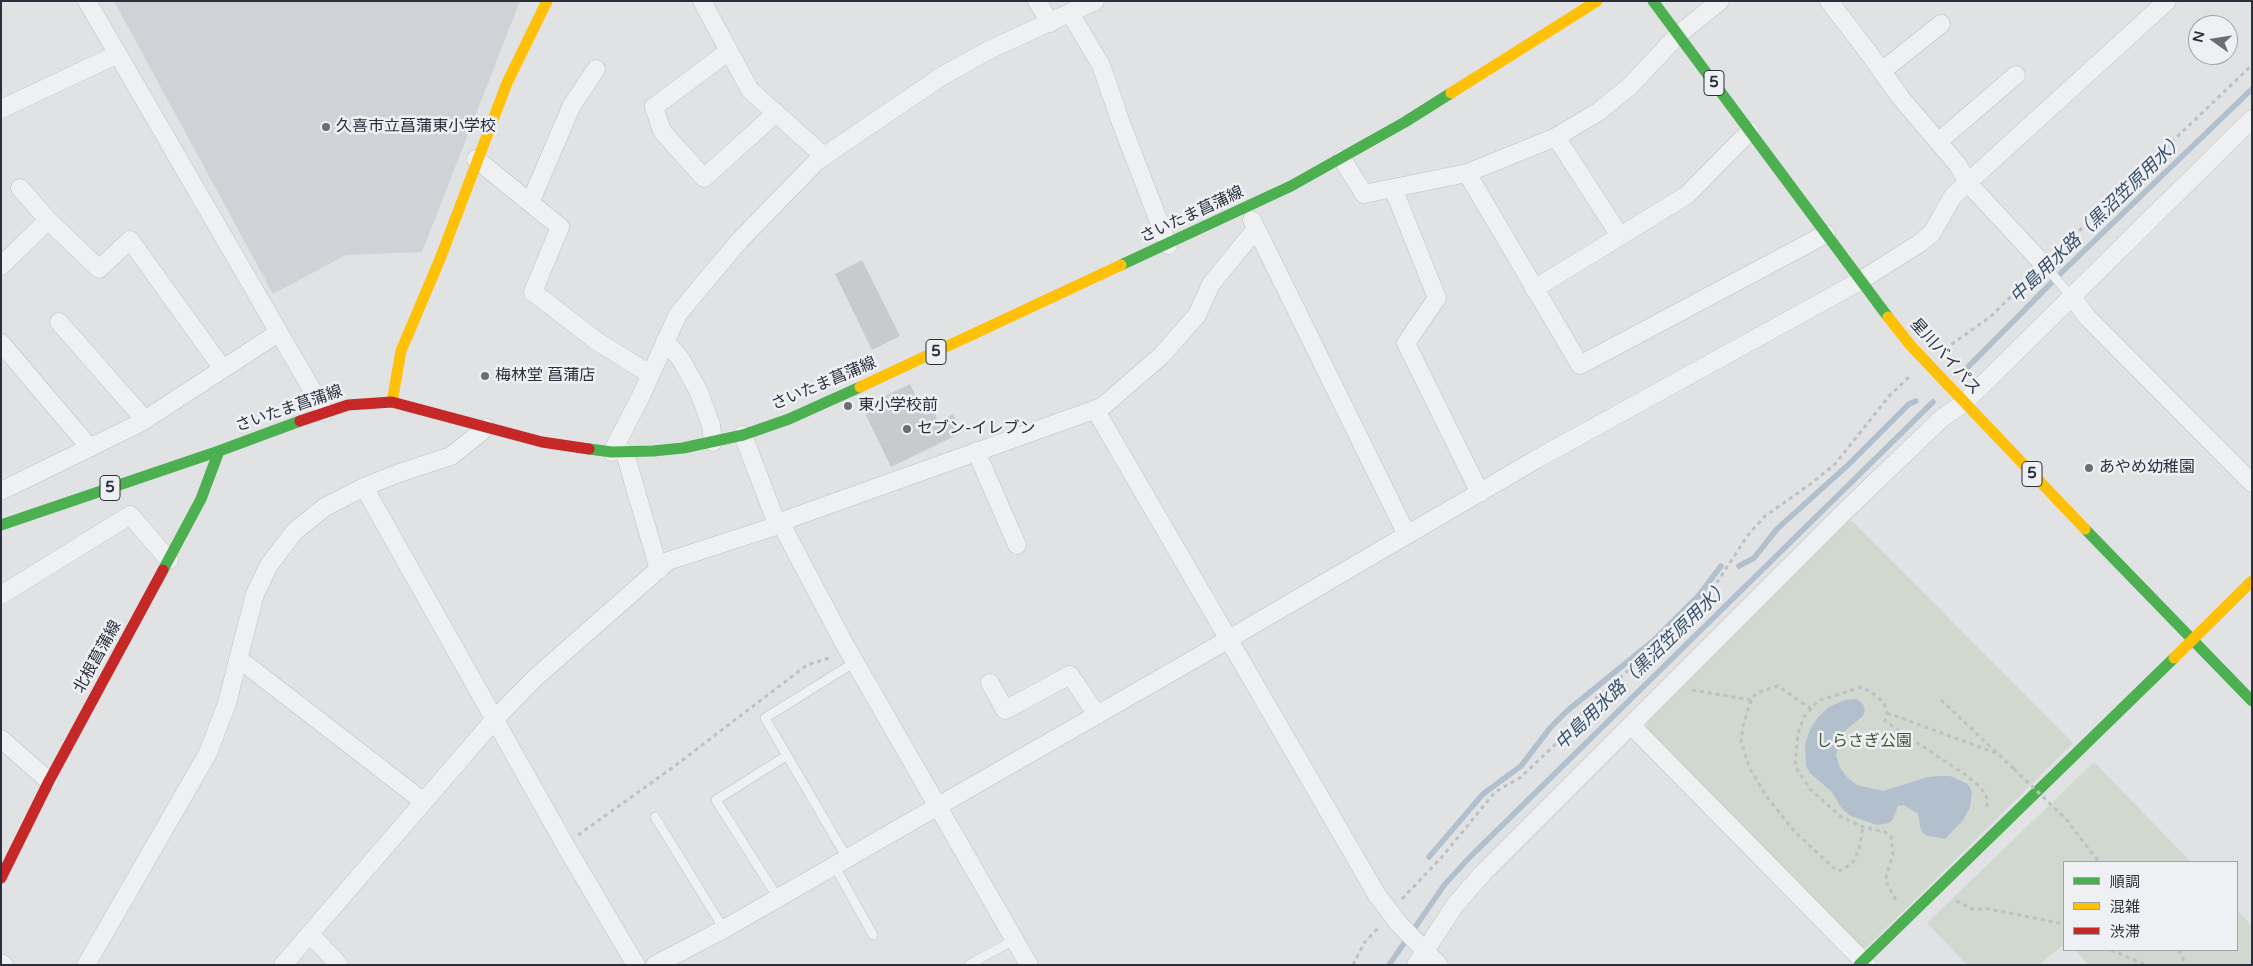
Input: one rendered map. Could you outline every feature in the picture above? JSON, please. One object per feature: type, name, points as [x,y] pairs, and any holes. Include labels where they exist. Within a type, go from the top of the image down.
[{"type":"main road","points":[[392,402],[401,351],[440,259],[476,159],[524,44],[547,1]]},
{"type":"main road","name":"さいたま菖蒲線","points":[[1,525],[348,405],[392,402],[542,442],[619,452],[653,451],[713,442],[742,435],[789,419],[844,395],[1248,207],[1342,159],[1405,122],[1597,1]]},
{"type":"main road","name":"星川バイパス","points":[[1653,1],[1860,281],[1911,346],[2192,641],[2252,701]]},
{"type":"main road","name":"北根菖蒲線","points":[[1,878],[49,781],[201,499],[219,451]]},
{"type":"main road","points":[[1863,963],[2252,582]]},
{"type":"street","points":[[87,1],[325,412]]},
{"type":"street","points":[[702,1],[750,90],[824,156]]},
{"type":"street","points":[[1037,1],[1050,23]]},
{"type":"street","points":[[659,570],[619,452],[650,374],[678,314],[734,248],[817,161],[942,76],[989,50],[1095,1]]},
{"type":"street","points":[[1342,159],[1364,194],[1466,173],[1556,137],[1598,112],[1630,86],[1678,35],[1720,1]]},
{"type":"street","points":[[1829,1],[1882,70],[1900,97],[1958,165],[1968,183],[2045,266]]},
{"type":"street","points":[[655,965],[724,929],[1480,493],[1860,281],[1920,243],[1932,233],[1953,196],[2167,1]]},
{"type":"street","points":[[1070,13],[1101,65],[1168,245]]},
{"type":"street","points":[[1882,70],[1941,24]]},
{"type":"street","points":[[729,51],[654,107],[662,131],[704,178],[776,114]]},
{"type":"street","points":[[1,109],[118,54]]},
{"type":"street","points":[[530,202],[571,106],[596,69]]},
{"type":"street","points":[[1938,142],[2016,75]]},
{"type":"street","points":[[1420,953],[1455,905],[1483,873],[1842,514],[1942,418],[1964,402],[2068,292],[2252,119]]},
{"type":"street","points":[[1534,288],[1687,195],[1750,131]]},
{"type":"street","points":[[1556,137],[1620,236]]},
{"type":"street","points":[[476,159],[560,227],[533,292],[598,342],[650,374]]},
{"type":"street","points":[[1466,173],[1580,365],[1826,234]]},
{"type":"street","points":[[20,188],[48,220],[99,269],[130,240],[223,369]]},
{"type":"street","points":[[1393,188],[1437,298],[1406,343],[1480,493]]},
{"type":"street","points":[[1248,207],[1256,229],[1407,536]]},
{"type":"street","points":[[1,266],[48,220]]},
{"type":"street","points":[[283,965],[311,935],[495,719],[535,678],[668,561],[1102,407],[1162,355],[1197,315],[1211,284],[1256,229]]},
{"type":"street","points":[[2068,292],[2087,317],[2252,483]]},
{"type":"street","points":[[59,322],[145,420]]},
{"type":"street","points":[[1,491],[145,420],[278,333]]},
{"type":"street","points":[[665,341],[680,358],[698,390],[711,425],[713,442]]},
{"type":"street","points":[[1,343],[90,448]]},
{"type":"street","points":[[1095,409],[1377,895],[1391,923],[1420,953],[1439,965]]},
{"type":"street","points":[[86,965],[208,753],[227,703],[254,594],[269,565],[295,531],[325,507],[364,487],[452,456],[486,428]]},
{"type":"street","points":[[742,435],[778,523],[854,663],[939,805],[1029,965]]},
{"type":"street","points":[[976,452],[1017,545]]},
{"type":"street","points":[[364,487],[565,845],[636,965]]},
{"type":"street","points":[[1,595],[130,514],[169,560]]},
{"type":"street","points":[[239,659],[424,802]]},
{"type":"street","points":[[990,683],[1005,710],[1070,675],[1097,715]]},
{"type":"street","points":[[1632,726],[1863,963]]},
{"type":"street","points":[[1,739],[49,781]]},
{"type":"street","points":[[311,935],[339,965]]},
{"type":"lane","points":[[2045,266],[2068,292]]},
{"type":"lane","points":[[854,663],[765,718],[841,862],[872,935]]},
{"type":"lane","points":[[778,898],[716,800],[786,756]]},
{"type":"lane","points":[[655,817],[724,929]]},
{"type":"lane","points":[[969,965],[1015,939]]},
{"type":"path","points":[[1938,354],[1990,317],[2252,65]]},
{"type":"path","points":[[1398,904],[1441,858],[1495,792],[1521,777],[1560,740],[1589,704],[1636,664],[1676,626],[1718,581],[1754,527],[1779,505],[1808,486],[1835,464],[1890,395],[1901,383],[1918,371]]},
{"type":"path","points":[[565,845],[672,768],[807,665],[836,656],[854,663]]},
{"type":"path","points":[[1678,680],[1689,690],[1751,700]]},
{"type":"path","points":[[1811,710],[1778,686],[1756,693],[1751,700],[1741,742],[1750,770],[1795,832],[1837,870],[1843,870],[1854,861],[1859,849],[1863,827]]},
{"type":"path","points":[[1899,904],[1887,884],[1886,876],[1894,854],[1891,836],[1885,832],[1863,827],[1840,816],[1810,789],[1795,766],[1798,734],[1804,717],[1818,701],[1861,687],[1884,703],[1887,713],[1885,721],[1978,785],[1985,793],[1988,802],[1984,815]]},
{"type":"path","points":[[1941,700],[2066,819],[2098,861]]},
{"type":"path","points":[[1887,713],[1999,754]]},
{"type":"path","points":[[1952,900],[1974,910],[1984,908],[2063,924]]},
{"type":"path","points":[[1353,965],[1364,943],[1391,923]]},
{"type":"path","points":[[2113,951],[2146,965]]},
{"type":"path","points":[[2179,951],[2186,965]]},
{"type":"shaded area","name":"久喜市立菖蒲東小学校","points":[[114,1],[520,1],[422,252],[346,255],[273,294]]},
{"type":"green space","name":"しらさぎ公園","points":[[1848,521],[1853,522],[2073,743],[1867,947],[1858,947],[1646,729],[1647,722]]},
{"type":"green space","points":[[2094,762],[2190,861],[2063,861],[2063,945],[2039,965],[1967,965],[1927,923]]},
{"type":"green space","points":[[2238,911],[2252,926],[2252,965],[2089,965],[2076,951],[2238,951]]},
{"type":"water","points":[[1857,699],[1863,704],[1865,709],[1863,716],[1842,733],[1836,755],[1840,768],[1857,785],[1883,791],[1928,777],[1950,776],[1966,783],[1972,793],[1970,807],[1963,820],[1945,839],[1925,835],[1921,830],[1918,814],[1904,805],[1898,806],[1893,819],[1889,823],[1877,825],[1851,816],[1842,809],[1832,792],[1810,773],[1806,765],[1805,744],[1810,730],[1818,717],[1829,707],[1845,700]]},
{"type":"building","points":[[862,260],[900,336],[872,350],[835,274]]},
{"type":"building","points":[[910,384],[925,415],[934,411],[938,421],[953,414],[961,433],[891,467],[862,407]]},
{"type":"waterway","name":"中島用水路（黒沼笠原用水）","points":[[1966,369],[2062,272],[2252,89]]},
{"type":"waterway","points":[[1739,566],[1754,558],[1777,529],[1848,465],[1909,404],[1916,401]]},
{"type":"waterway","name":"中島用水路（黒沼笠原用水）","points":[[1389,965],[1445,884],[1469,858],[1933,402]]},
{"type":"waterway","points":[[1429,857],[1483,794],[1521,766],[1550,728],[1567,711],[1653,641],[1700,594],[1721,566]]},
{"type":"traffic: fast","points":[[1653,1],[1888,317]]},
{"type":"traffic: fast","points":[[1121,265],[1291,186],[1405,122],[1451,93]]},
{"type":"traffic: fast","points":[[589,449],[612,452],[653,451],[683,448],[743,435],[789,419],[860,387]]},
{"type":"traffic: fast","points":[[1,525],[219,451],[300,421]]},
{"type":"traffic: fast","points":[[163,570],[201,499],[219,451]]},
{"type":"traffic: fast","points":[[2085,529],[2252,701]]},
{"type":"traffic: fast","points":[[1859,965],[2174,658]]},
{"type":"traffic: slow","points":[[392,402],[401,351],[440,259],[507,83],[547,1]]},
{"type":"traffic: slow","points":[[1451,93],[1597,1]]},
{"type":"traffic: slow","points":[[860,387],[1121,265]]},
{"type":"traffic: slow","points":[[1888,317],[1911,346],[2085,529]]},
{"type":"traffic: slow","points":[[2174,658],[2252,581]]},
{"type":"traffic: jam","points":[[300,421],[348,405],[392,402],[542,442],[589,449]]},
{"type":"traffic: jam","points":[[1,878],[49,781],[163,570]]},
{"type":"place","name":"久喜市立菖蒲東小学校","points":[[326,127]]},
{"type":"place","name":"梅林堂 菖蒲店","points":[[485,376]]},
{"type":"place","name":"東小学校前","points":[[848,406]]},
{"type":"place","name":"セブン-イレブン","points":[[907,429]]},
{"type":"place","name":"あやめ幼稚園","points":[[2089,468]]}]
